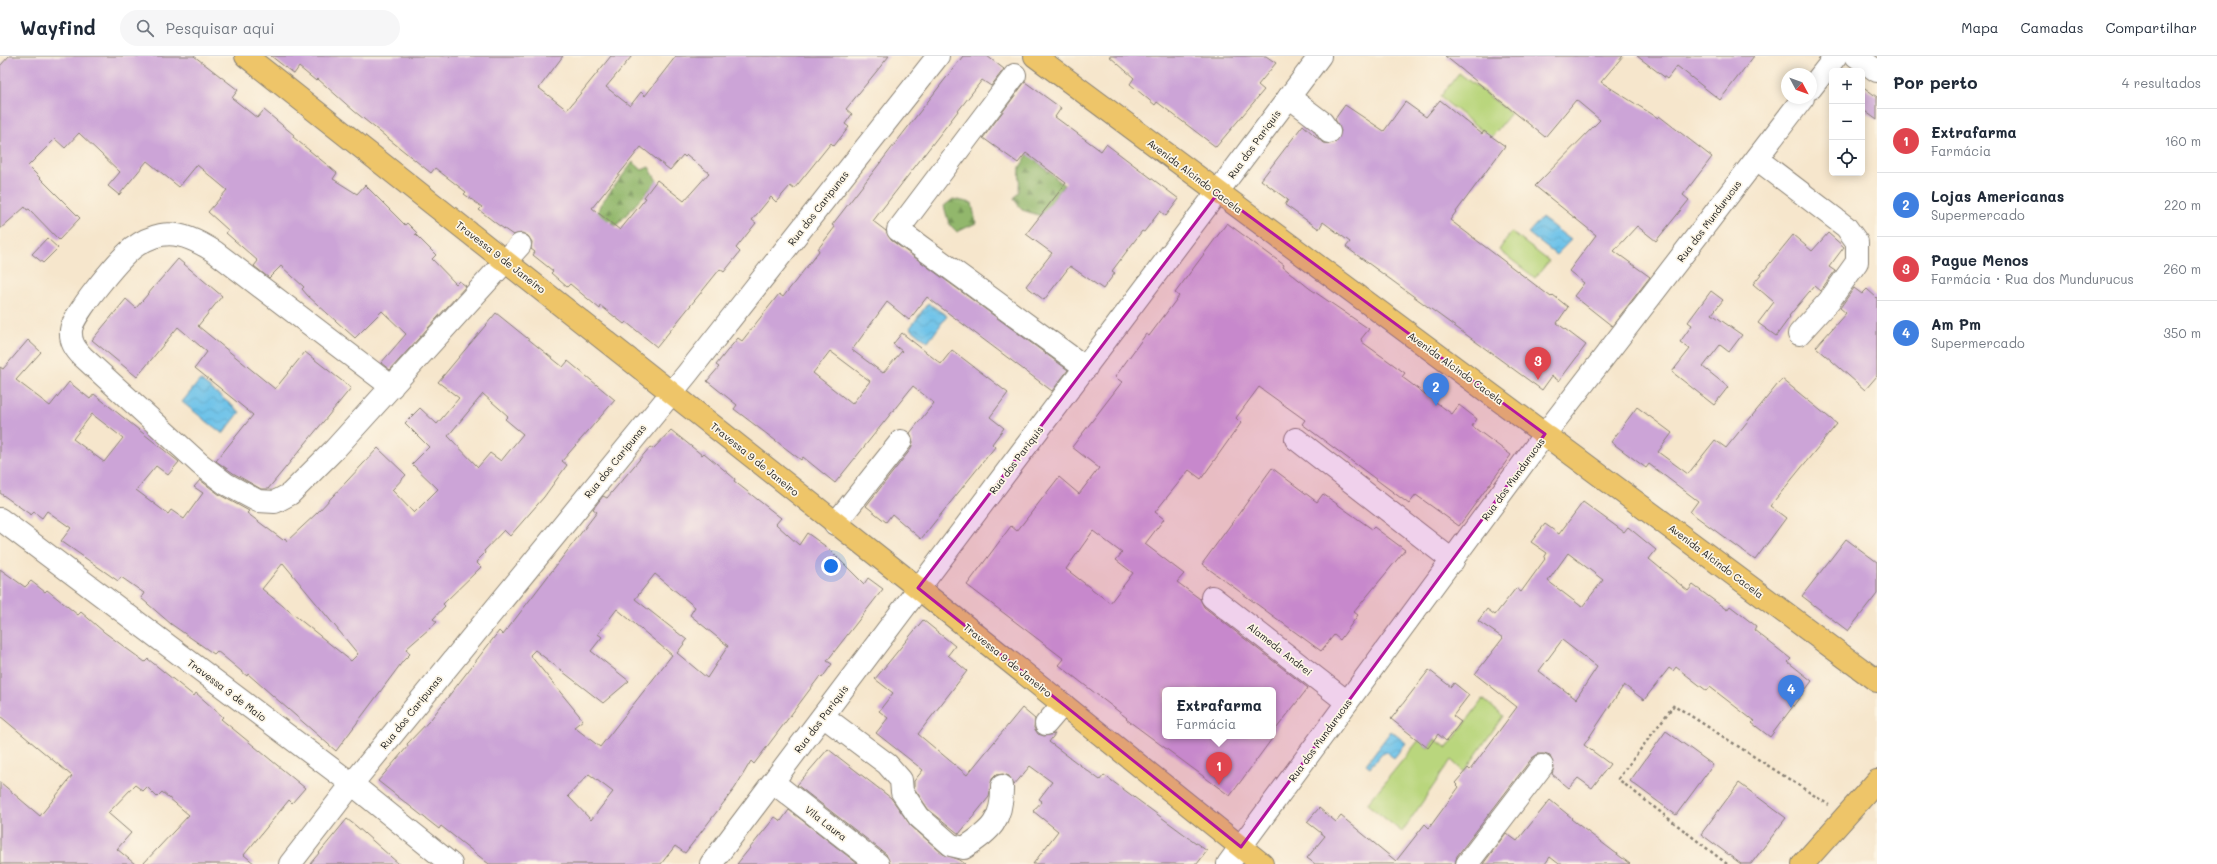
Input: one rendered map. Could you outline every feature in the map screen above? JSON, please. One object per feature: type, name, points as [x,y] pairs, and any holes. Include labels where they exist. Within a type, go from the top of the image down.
[{"type":"main road","name":"Travessa 9 de Janeiro","points":[[246,56],[513,253],[672,392],[835,524],[1063,704],[1234,856],[1262,864]]},
{"type":"main road","name":"Avenida Alcindo Cacela","points":[[1035,56],[1877,681]]},
{"type":"main road","points":[[1803,864],[1877,781]]},
{"type":"street","name":"Rua dos Caripunas","points":[[290,864],[352,784],[672,392],[938,56]]},
{"type":"street","name":"Rua dos Pariquis","points":[[711,864],[774,783],[918,588],[1086,368],[1320,56]]},
{"type":"street","points":[[1817,80],[1836,56]]},
{"type":"street","points":[[1856,56],[1877,71]]},
{"type":"street","points":[[1015,75],[898,230],[1086,368]]},
{"type":"street","points":[[1289,97],[1322,122],[1329,132]]},
{"type":"street","name":"Rua dos Mundurucus","points":[[1234,856],[1546,434],[1798,104]]},
{"type":"street","points":[[1757,159],[1846,228],[1857,242],[1857,262],[1829,301],[1799,334]]},
{"type":"street","points":[[392,387],[215,252],[193,240],[181,236],[162,235],[143,242],[132,250],[84,304],[71,329],[72,343],[83,357],[200,464],[226,484],[258,501],[274,502],[290,494],[335,449],[392,387],[513,253]]},
{"type":"street","points":[[1296,439],[1453,561]]},
{"type":"street","points":[[835,524],[901,442]]},
{"type":"street","name":"Travessa 3 de Maio","points":[[0,519],[352,784],[452,864]]},
{"type":"street","name":"Alameda Andrei","points":[[1212,597],[1347,702]]},
{"type":"street","points":[[1046,724],[1063,704]]},
{"type":"street","points":[[823,716],[887,764],[901,780],[902,792],[919,817],[951,845],[964,848],[983,836],[997,821],[1003,804],[1002,786]]},
{"type":"street","points":[[1466,864],[1542,766]]},
{"type":"street","name":"Vila Laura","points":[[774,783],[878,864]]},
{"type":"path","points":[[1727,864],[1618,779],[1674,705],[1846,816]]},
{"type":"highlighted area","points":[[1218,193],[1545,434],[1241,847],[918,588]]},
{"type":"green space","points":[[1459,73],[1511,113],[1491,138],[1440,97]]},
{"type":"green space","points":[[1028,154],[1037,155],[1041,165],[1064,185],[1041,216],[1022,210],[1014,199],[1019,191],[1020,167]]},
{"type":"green space","points":[[633,162],[642,170],[649,167],[657,181],[616,226],[610,220],[605,222],[597,214],[600,205]]},
{"type":"green space","points":[[953,199],[972,203],[976,223],[957,232],[949,224],[944,206]]},
{"type":"green space","points":[[1511,232],[1549,261],[1535,278],[1499,250]]},
{"type":"green space","points":[[1483,699],[1503,716],[1464,772],[1451,760],[1402,832],[1367,804],[1419,740],[1428,748],[1435,739],[1447,748]]},
{"type":"water","points":[[1542,218],[1571,240],[1556,255],[1528,233]]},
{"type":"water","points":[[928,303],[947,316],[928,342],[910,328]]},
{"type":"water","points":[[200,380],[240,412],[223,434],[182,402]]},
{"type":"water","points":[[1391,731],[1406,743],[1394,758],[1386,752],[1382,753],[1370,767],[1366,764]]},
{"type":"building","points":[[9,56],[194,56],[238,90],[232,98],[257,118],[264,110],[294,135],[293,137],[337,173],[333,179],[357,194],[365,185],[405,225],[407,223],[417,233],[415,234],[436,255],[432,259],[456,284],[459,281],[466,286],[390,370],[381,363],[406,334],[382,311],[355,338],[308,296],[302,289],[304,287],[281,266],[269,278],[254,266],[258,261],[226,233],[228,230],[208,212],[227,190],[197,165],[179,187],[147,161],[119,195],[108,186],[120,172],[79,133],[65,148],[55,139],[28,166],[80,218],[59,240],[29,209],[27,210],[25,207],[0,229],[0,66]]},
{"type":"building","points":[[271,56],[563,56],[539,88],[567,110],[611,56],[632,56],[606,87],[630,106],[641,92],[645,96],[676,56],[889,56],[846,109],[852,114],[845,124],[849,127],[834,146],[831,143],[794,189],[790,186],[776,202],[771,197],[752,220],[756,223],[736,248],[740,252],[724,272],[720,269],[657,347],[626,322],[624,324],[601,306],[600,309],[570,284],[567,287],[551,273],[553,271],[533,255],[535,252],[531,249],[532,242],[528,236],[522,233],[513,235],[497,224],[479,210],[482,207],[464,194],[466,192],[435,168],[431,173],[354,111],[318,79],[316,81],[299,67],[294,74]],"holes":[[[641,147],[670,170],[683,155],[685,157],[687,155],[709,173],[684,201],[657,180],[644,197],[646,198],[620,230],[592,208]]]},
{"type":"building","points":[[963,56],[987,56],[1004,69],[991,86],[982,80],[873,221],[886,231],[891,240],[1068,370],[1052,391],[927,297],[909,320],[887,302],[852,350],[883,373],[902,351],[893,344],[902,333],[941,364],[952,350],[1008,393],[990,417],[1004,428],[992,444],[995,447],[921,539],[892,514],[886,522],[866,506],[911,449],[913,442],[910,433],[934,403],[913,386],[835,483],[803,457],[801,460],[734,409],[737,405],[707,381],[719,367],[716,365],[738,338],[742,341],[779,294],[783,297],[819,251],[818,249],[835,227],[832,225]],"holes":[[[830,351],[870,381],[852,404],[813,373]]]},
{"type":"building","points":[[1109,56],[1266,56],[1276,63],[1258,85],[1264,90],[1216,147],[1157,102],[1155,105],[1130,84],[1134,78]]},
{"type":"building","points":[[1445,56],[1623,56],[1601,82],[1658,118],[1659,116],[1712,157],[1683,195],[1689,200],[1656,241],[1637,226],[1614,251],[1650,277],[1612,326],[1574,296],[1584,283],[1569,271],[1596,235],[1535,186],[1600,120],[1576,100],[1545,137]]},
{"type":"building","points":[[1637,56],[1754,56],[1720,100],[1677,66],[1667,79]]},
{"type":"building","points":[[1025,82],[1061,108],[1055,117],[1101,151],[1106,144],[1179,199],[1166,216],[1160,211],[1144,232],[1142,231],[1112,271],[1115,273],[1103,289],[1070,266],[1044,300],[1026,286],[1052,253],[1026,234],[1066,183],[1026,153],[1018,163],[983,138]]},
{"type":"building","points":[[1865,88],[1877,97],[1877,120],[1865,111]]},
{"type":"building","points":[[1440,100],[1482,134],[1484,131],[1505,146],[1450,220],[1551,297],[1553,295],[1568,307],[1557,323],[1586,345],[1559,381],[1552,376],[1542,390],[1346,247],[1350,242],[1323,222],[1319,229],[1285,205],[1288,200],[1261,180],[1303,125],[1323,143],[1330,144],[1336,142],[1341,131],[1335,119],[1345,105],[1384,131],[1405,102],[1426,117]]},
{"type":"building","points":[[1227,223],[1284,265],[1283,267],[1309,288],[1369,329],[1361,339],[1362,342],[1405,373],[1402,377],[1452,414],[1459,405],[1477,419],[1472,426],[1511,455],[1459,526],[1416,495],[1409,504],[1302,424],[1305,420],[1259,387],[1236,418],[1241,423],[1201,479],[1189,470],[1155,512],[1164,519],[1145,544],[1184,574],[1177,582],[1200,599],[1204,607],[1308,688],[1276,729],[1276,687],[1162,687],[1162,739],[1272,739],[1230,796],[1126,719],[1127,718],[1059,665],[1064,659],[967,585],[1011,526],[1017,531],[1059,477],[1079,494],[1099,468],[1072,447],[1122,382],[1115,377],[1146,334],[1149,336],[1179,296],[1175,293]],"holes":[[[1093,531],[1122,553],[1116,560],[1133,573],[1110,603],[1066,569]]]},
{"type":"building","points":[[1828,233],[1844,247],[1829,267],[1835,271],[1820,291],[1814,286],[1789,316],[1790,317],[1776,336],[1758,323],[1774,302],[1753,284],[1793,235],[1812,251]]},
{"type":"building","points":[[47,238],[58,248],[43,263],[32,254]]},
{"type":"building","points":[[178,259],[222,296],[198,326],[275,389],[305,352],[351,388],[268,489],[261,489],[233,473],[216,461],[253,415],[195,368],[207,352],[178,327],[137,377],[92,340],[126,299],[136,308]]},
{"type":"building","points":[[1854,288],[1862,294],[1867,289],[1877,298],[1877,376],[1865,390],[1816,347],[1846,313],[1840,308]]},
{"type":"building","points":[[1711,291],[1723,300],[1712,314],[1742,335],[1729,352],[1720,345],[1703,367],[1728,387],[1714,405],[1672,372],[1690,349],[1680,342],[1692,325],[1688,322]]},
{"type":"building","points":[[496,313],[563,367],[568,361],[615,400],[562,461],[567,465],[544,497],[510,536],[504,530],[484,551],[485,553],[476,562],[481,567],[443,604],[445,606],[433,619],[437,622],[406,649],[410,654],[403,661],[336,751],[248,674],[247,676],[217,651],[214,654],[171,624],[141,598],[144,593],[121,577],[118,581],[61,541],[71,528],[47,511],[42,518],[34,512],[31,515],[0,493],[0,367],[3,369],[28,340],[41,352],[16,380],[50,406],[69,382],[90,399],[94,394],[179,462],[168,475],[156,466],[136,490],[168,514],[171,510],[184,519],[203,493],[194,487],[200,480],[220,495],[249,511],[247,513],[283,540],[285,538],[287,541],[317,513],[378,448],[406,475],[392,490],[414,513],[438,489],[412,464],[429,447],[405,423],[420,408],[437,424],[459,398],[438,382]],"holes":[[[483,394],[508,416],[505,419],[523,434],[501,461],[490,453],[478,467],[448,436]],[[92,414],[123,438],[104,462],[73,439]],[[283,563],[358,654],[351,661],[262,589]]]},
{"type":"building","points":[[1782,379],[1837,424],[1770,506],[1786,518],[1755,560],[1690,512],[1698,501],[1649,464],[1646,468],[1611,442],[1637,407],[1672,433],[1658,452],[1688,474],[1715,440],[1726,448]]},
{"type":"building","points":[[671,430],[702,455],[704,453],[735,479],[734,481],[781,518],[776,524],[799,545],[807,533],[828,548],[864,584],[868,578],[883,589],[827,661],[832,664],[822,678],[820,676],[754,764],[751,761],[735,788],[685,853],[675,846],[661,864],[489,864],[441,826],[439,829],[378,781],[408,746],[407,744],[431,719],[499,631],[503,635],[597,512],[593,509],[603,496],[607,498],[650,447],[653,449]],"holes":[[[655,574],[695,607],[690,615],[728,646],[707,678],[677,653],[687,640],[635,599]],[[617,609],[672,655],[600,747],[574,727],[583,720],[530,655],[535,650],[603,703],[629,681],[591,651],[602,637],[598,634]],[[589,774],[613,792],[591,820],[568,796]]]},
{"type":"building","points":[[1272,468],[1317,502],[1323,494],[1372,529],[1374,527],[1405,550],[1354,612],[1358,615],[1340,640],[1334,635],[1321,651],[1202,564]]},
{"type":"building","points":[[1583,502],[1624,532],[1628,527],[1656,550],[1649,559],[1688,591],[1693,585],[1727,610],[1730,606],[1756,626],[1754,630],[1791,659],[1788,662],[1812,681],[1770,737],[1752,723],[1754,721],[1710,687],[1707,691],[1676,667],[1673,671],[1669,668],[1644,700],[1624,685],[1584,745],[1610,764],[1592,788],[1578,778],[1569,788],[1552,774],[1554,767],[1550,756],[1538,754],[1532,758],[1457,856],[1455,864],[1315,864],[1307,858],[1325,836],[1307,822],[1319,808],[1336,822],[1341,816],[1396,861],[1425,824],[1429,828],[1459,787],[1455,783],[1468,768],[1470,770],[1517,707],[1475,674],[1503,638],[1478,621],[1487,609],[1495,615],[1516,588],[1521,592],[1545,559],[1544,558],[1547,553],[1531,542],[1545,524],[1559,534]],"holes":[[[1568,553],[1603,580],[1582,607],[1548,581]],[[1562,640],[1597,667],[1576,699],[1539,671]]]},
{"type":"building","points":[[1846,539],[1877,562],[1877,594],[1848,631],[1802,596]]},
{"type":"building","points":[[0,569],[25,587],[31,581],[45,592],[47,590],[78,615],[81,612],[104,632],[145,662],[148,659],[194,696],[196,693],[223,717],[221,719],[305,788],[292,803],[289,800],[244,855],[255,864],[143,864],[189,815],[162,792],[157,797],[147,787],[143,791],[135,785],[108,813],[131,833],[117,849],[135,864],[0,864],[0,782],[40,816],[72,776],[0,716]]},
{"type":"building","points":[[923,620],[955,646],[948,655],[967,671],[918,734],[967,775],[1022,708],[1035,719],[1034,728],[1038,734],[1044,736],[1055,734],[1049,742],[1100,780],[1104,775],[1207,851],[1197,864],[1033,864],[1058,831],[1033,811],[1042,801],[1039,799],[1052,782],[1030,766],[1014,785],[1009,776],[1003,774],[996,775],[992,779],[989,797],[959,834],[928,809],[914,788],[914,781],[923,770],[876,733],[888,718],[879,711],[893,693],[875,679]]},
{"type":"building","points":[[1429,670],[1451,687],[1454,683],[1469,695],[1453,716],[1461,722],[1446,741],[1438,734],[1428,748],[1391,719]]},
{"type":"building","points":[[1666,731],[1713,765],[1676,815],[1630,781]]},
{"type":"building","points":[[828,749],[891,798],[911,826],[943,854],[960,860],[965,864],[890,864],[886,854],[797,785]]},
{"type":"building","points":[[1739,783],[1786,818],[1751,864],[1741,864],[1701,834]]},
{"type":"building","points":[[1550,800],[1572,818],[1571,819],[1630,864],[1559,864],[1550,857],[1545,864],[1483,864],[1506,833],[1517,841]]},
{"type":"building","points":[[789,810],[858,864],[737,864],[775,817],[781,821]]},
{"type":"building","points":[[347,819],[356,826],[399,864],[310,864]]},
{"type":"place","name":"Pague Menos","points":[[1538,380]]},
{"type":"place","name":"Lojas Americanas","points":[[1436,406]]},
{"type":"place","name":"Am Pm","points":[[1791,708]]},
{"type":"place","name":"Extrafarma","points":[[1219,785]]}]
